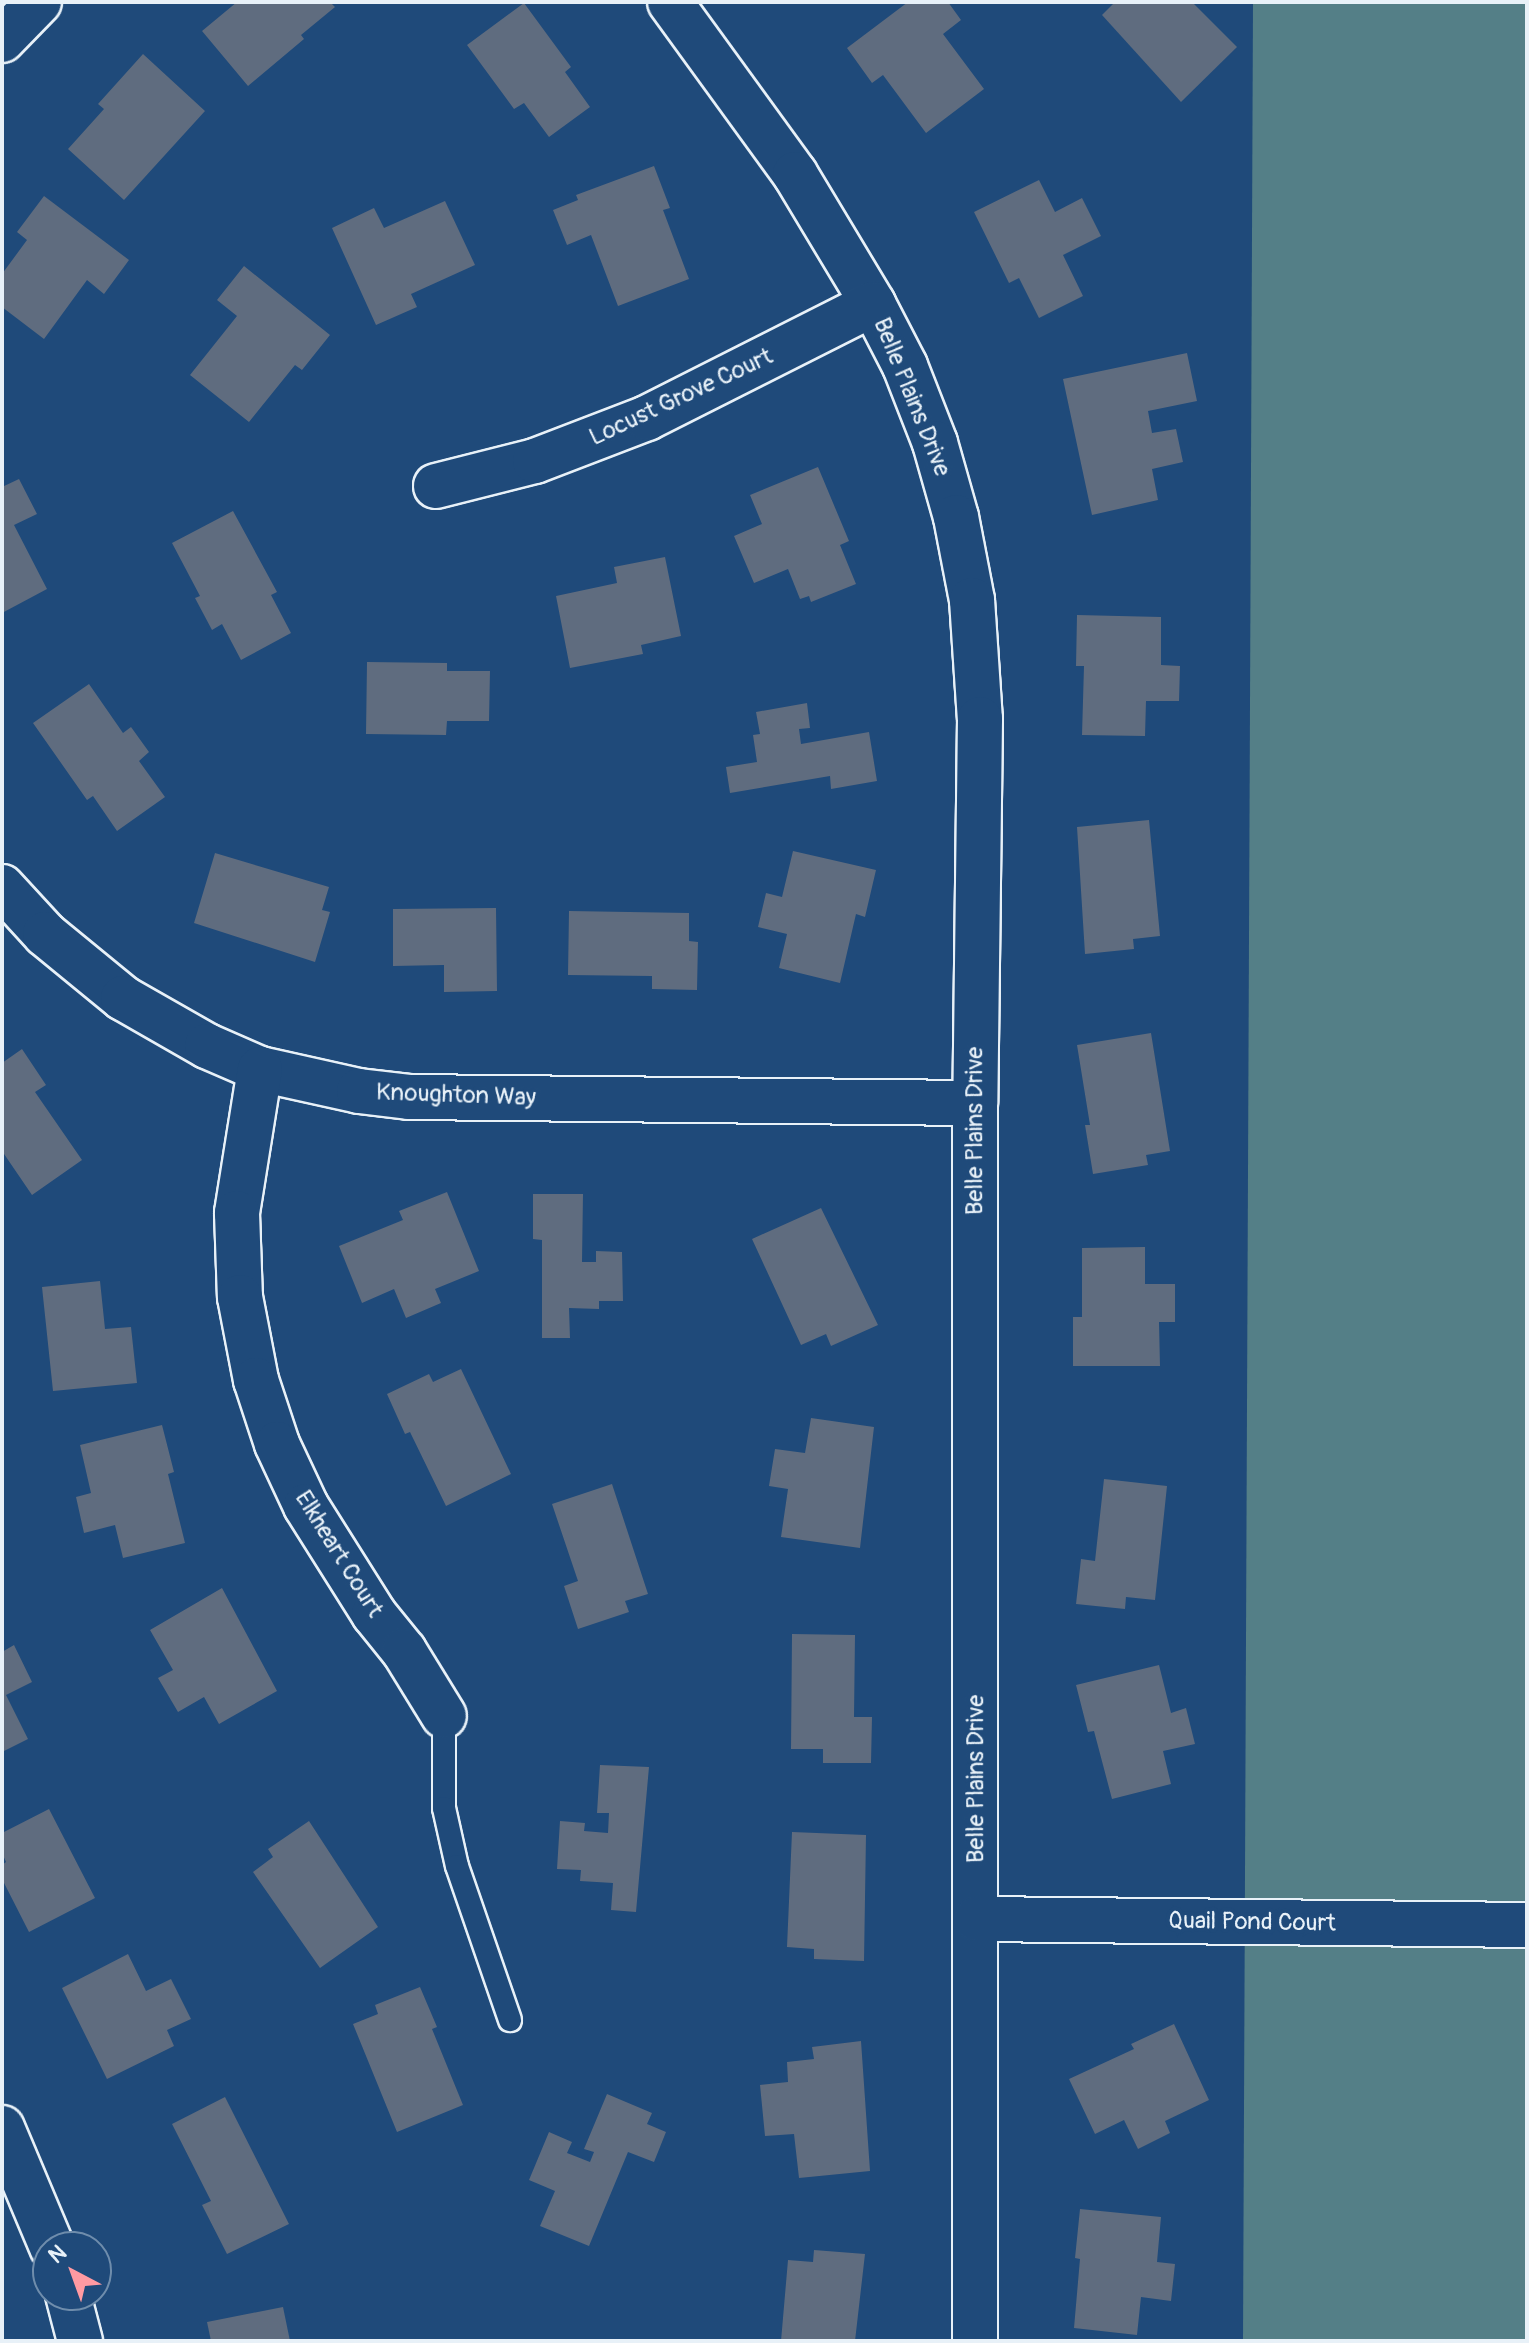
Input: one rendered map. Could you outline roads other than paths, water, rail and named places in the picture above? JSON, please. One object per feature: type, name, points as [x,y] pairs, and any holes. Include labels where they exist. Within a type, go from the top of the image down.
[{"type":"street","points":[[2,40],[39,2]]},
{"type":"street","name":"Belle Plains Drive","points":[[670,2],[795,174],[873,304],[905,366],[935,443],[956,517],[972,600],[980,719],[975,1103],[975,2341]]},
{"type":"street","name":"Locust Grove Court","points":[[436,486],[535,461],[647,418],[873,304]]},
{"type":"street","name":"Knoughton Way","points":[[2,887],[45,934],[123,998],[207,1046],[260,1069],[359,1091],[409,1097],[975,1103]]},
{"type":"street","name":"Elkheart Court","points":[[260,1069],[237,1213],[240,1297],[256,1380],[277,1444],[306,1506],[374,1614],[404,1651],[444,1716]]},
{"type":"street","name":"Quail Pond Court","points":[[976,1919],[1527,1925]]},
{"type":"street","points":[[2,2128],[45,2231]]},
{"type":"street","points":[[72,2311],[80,2341]]},
{"type":"lane","name":"Elkheart Court","points":[[444,1716],[444,1808],[453,1852],[510,2020]]}]
